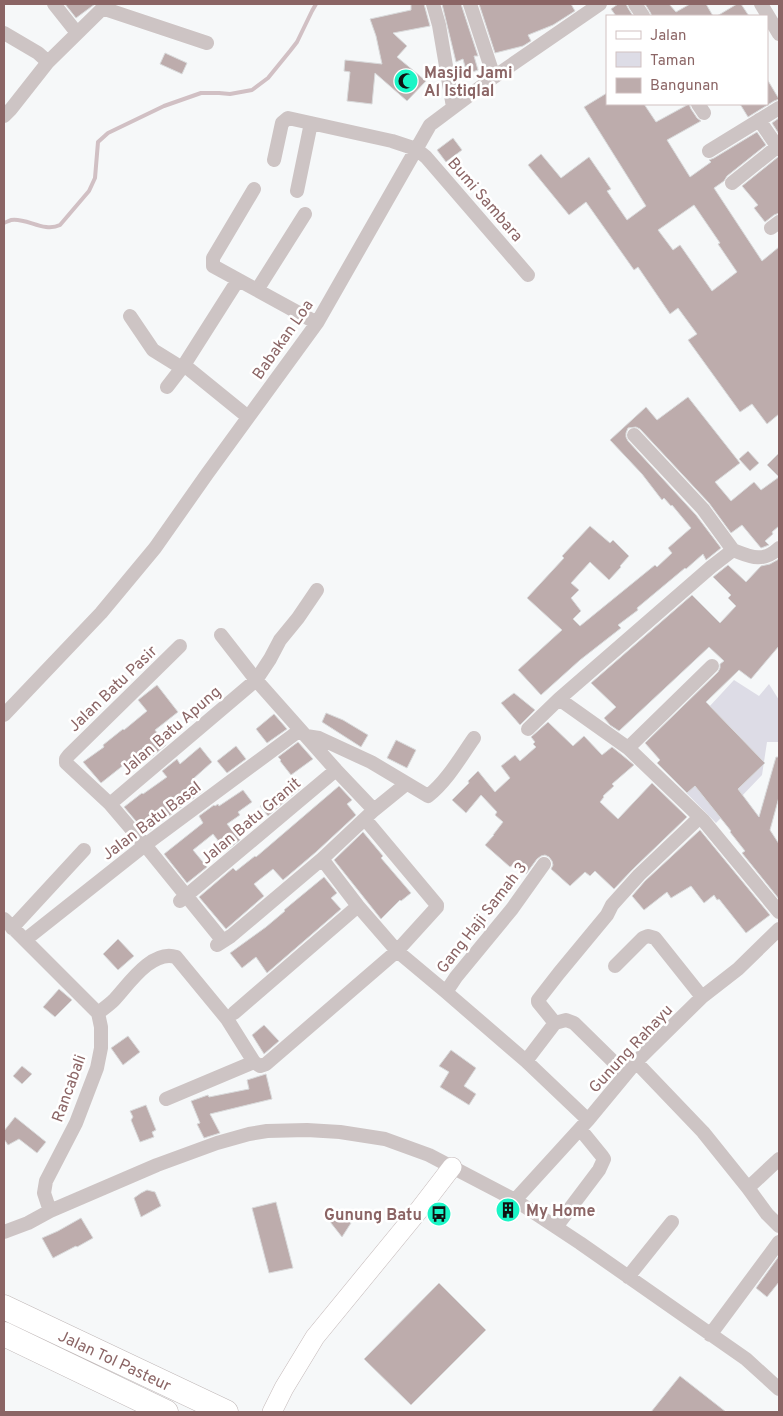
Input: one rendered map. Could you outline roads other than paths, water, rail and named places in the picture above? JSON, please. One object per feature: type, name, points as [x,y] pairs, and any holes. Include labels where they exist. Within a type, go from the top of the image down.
[{"type":"highway","name":"Jalan Tol Pasteur","points":[[4,1307],[226,1412]]},
{"type":"highway","name":"Jalan Tol Pasteur","points":[[4,1334],[166,1412]]},
{"type":"street","points":[[54,4],[77,33]]},
{"type":"street","points":[[433,4],[439,25],[453,107]]},
{"type":"street","points":[[470,4],[494,77]]},
{"type":"street","name":"Babakan Loa","points":[[4,715],[102,613],[155,548],[317,323],[430,125],[494,77],[600,4]]},
{"type":"street","points":[[635,4],[642,15]]},
{"type":"street","points":[[761,4],[768,15]]},
{"type":"street","points":[[4,116],[12,109],[48,62],[105,6],[207,43]]},
{"type":"street","points":[[768,16],[779,34]]},
{"type":"street","points":[[4,33],[38,53],[48,62]]},
{"type":"street","points":[[709,151],[779,108]]},
{"type":"street","points":[[274,160],[282,122],[288,118],[392,141],[416,149]]},
{"type":"street","points":[[732,183],[778,148],[759,120]]},
{"type":"street","points":[[297,191],[311,123]]},
{"type":"street","name":"Bumi Sambara","points":[[416,149],[426,157],[528,275]]},
{"type":"street","points":[[254,189],[213,258],[212,266],[317,323]]},
{"type":"street","points":[[257,290],[305,214]]},
{"type":"street","points":[[167,387],[183,366],[238,280]]},
{"type":"street","points":[[130,316],[153,350],[183,366],[248,417]]},
{"type":"street","points":[[634,435],[703,509],[733,550],[760,559],[770,555],[779,548]]},
{"type":"street","points":[[528,729],[559,699],[733,550]]},
{"type":"street","name":"Jalan Batu Apung","points":[[110,804],[254,681],[270,659],[280,640],[298,618],[316,590]]},
{"type":"street","points":[[84,850],[8,923],[98,1013],[112,1002],[134,976],[156,959],[170,955],[176,957],[227,1019],[254,1062],[260,1066],[266,1064],[397,951],[436,909],[437,905],[336,770],[254,681],[221,635]]},
{"type":"street","name":"Jalan Batu Pasir","points":[[110,804],[66,763],[66,759],[180,646]]},
{"type":"street","points":[[628,748],[712,666]]},
{"type":"street","points":[[559,699],[628,748],[700,817],[779,912]]},
{"type":"street","points":[[303,733],[319,738],[371,762],[428,796],[435,791],[447,776],[474,738]]},
{"type":"street","name":"Jalan Batu Basal","points":[[25,940],[142,848],[303,733]]},
{"type":"street","name":"Jalan Batu Granit","points":[[183,898],[336,770]]},
{"type":"street","points":[[110,804],[142,848],[183,898],[223,941],[322,859],[370,814],[406,784]]},
{"type":"street","points":[[554,1023],[538,1000],[607,915],[612,905],[700,817]]},
{"type":"street","points":[[322,859],[358,906],[397,951],[526,1061],[584,1125],[604,1159],[599,1170],[556,1227]]},
{"type":"street","name":"Gang Haji Samah 3","points":[[446,992],[456,977],[512,909],[544,864]]},
{"type":"street","points":[[234,1013],[358,906]]},
{"type":"street","name":"Gunung Rahayu","points":[[515,1200],[584,1125],[636,1062],[702,997],[738,969],[779,929]]},
{"type":"street","points":[[614,966],[643,938],[648,936],[655,938],[702,997]]},
{"type":"street","name":"Rancabali","points":[[50,1211],[44,1193],[46,1181],[76,1123],[97,1068],[101,1048],[101,1027],[98,1013]]},
{"type":"street","points":[[526,1061],[554,1023],[566,1020],[574,1023],[626,1074]]},
{"type":"street","points":[[166,1099],[254,1062]]},
{"type":"street","points":[[636,1062],[703,1132],[767,1214],[779,1226]]},
{"type":"street","points":[[4,1232],[189,1153],[249,1134],[307,1130],[340,1132],[385,1139],[429,1155],[515,1200],[746,1359],[779,1389]]},
{"type":"street","points":[[748,1188],[779,1159]]},
{"type":"street","points":[[272,1412],[284,1388],[315,1337],[452,1167]]},
{"type":"street","points":[[628,1277],[672,1222]]},
{"type":"street","points":[[710,1335],[779,1242]]},
{"type":"waterway","points":[[4,223],[17,220],[48,227],[60,225],[89,191],[95,178],[98,142],[108,133],[164,106],[201,93],[230,94],[252,90],[268,78],[297,42],[316,4]]},
{"type":"place","name":"Masjid Jami Al Istiqlal","points":[[406,81]]},
{"type":"place","name":"My Home","points":[[508,1210]]},
{"type":"place","name":"Gunung Batu","points":[[439,1214]]}]
